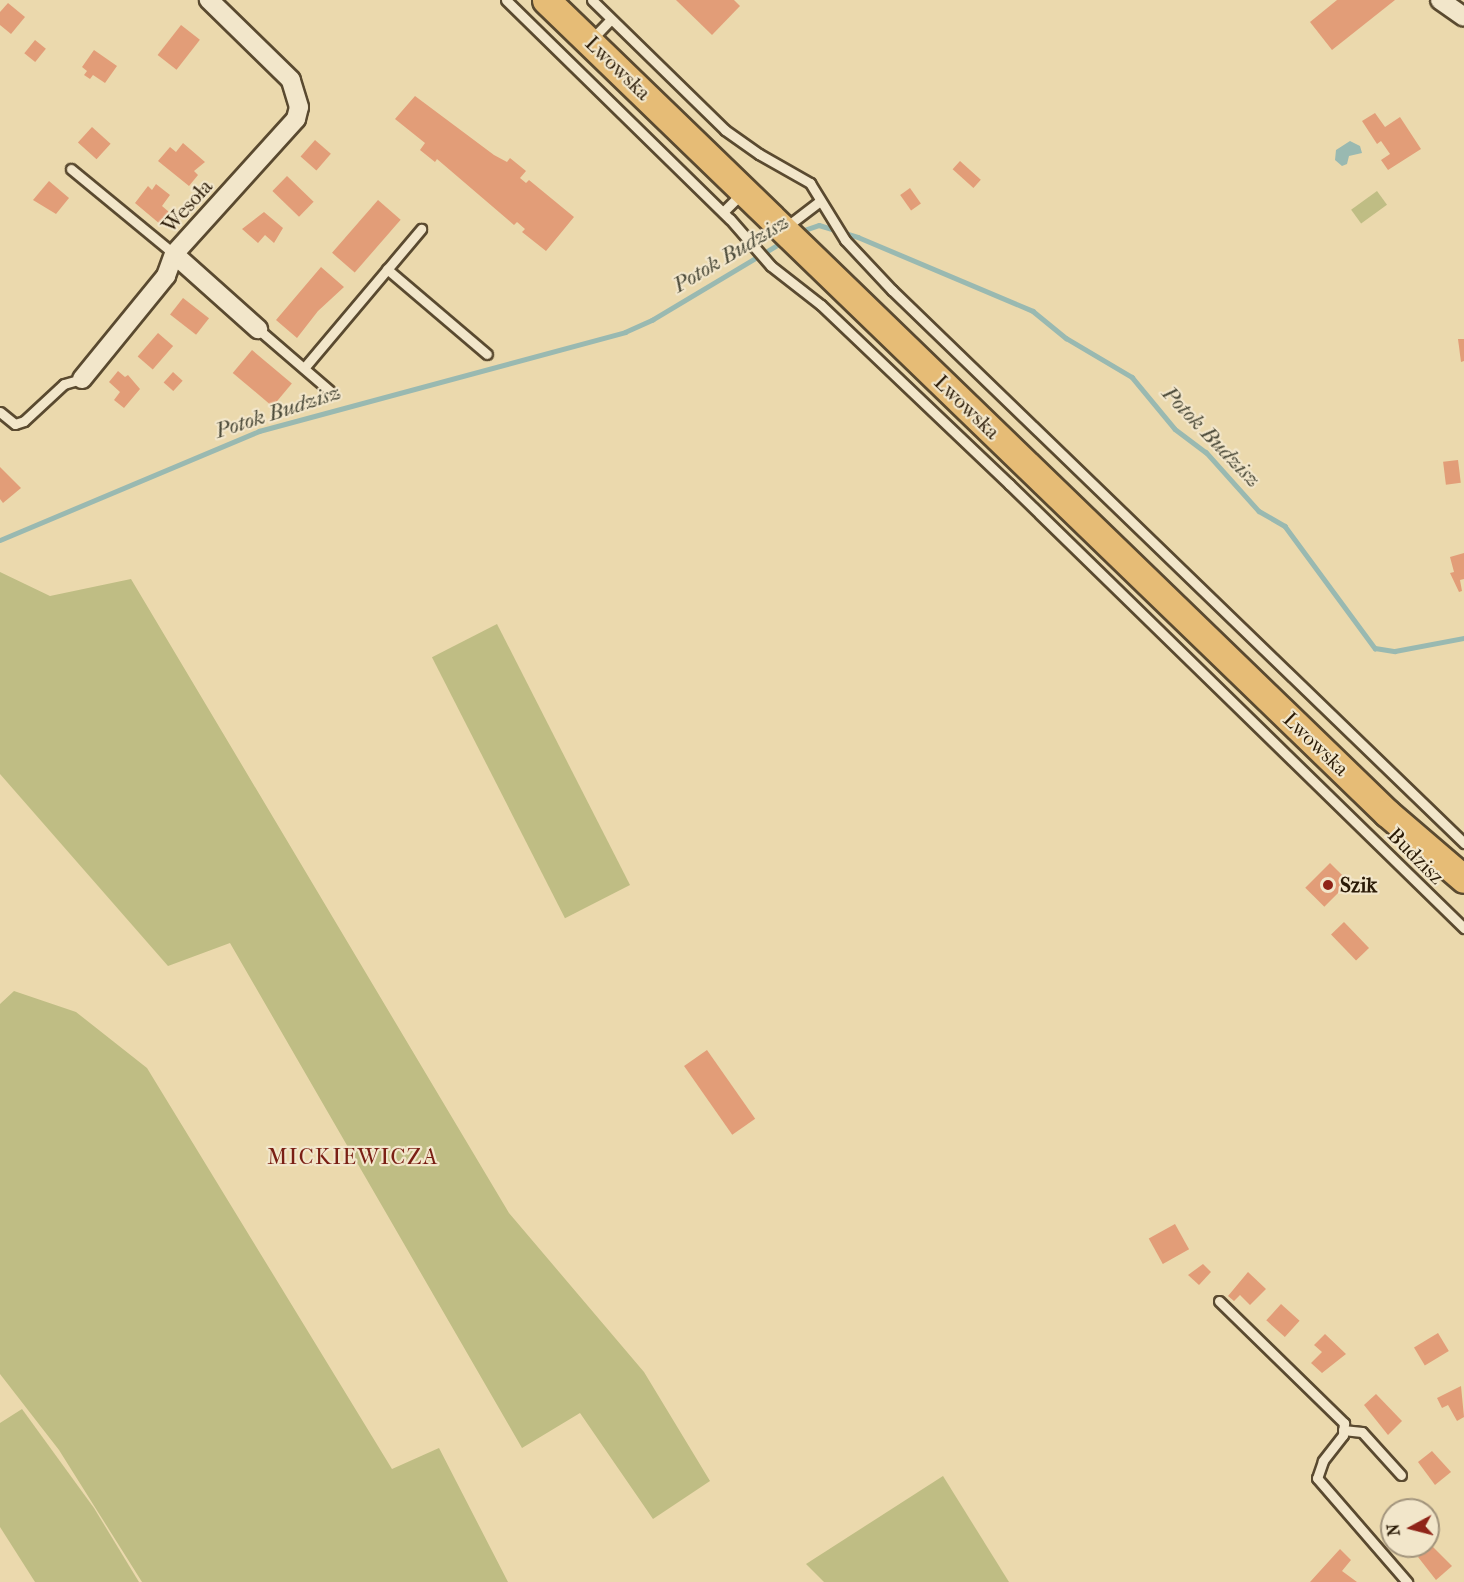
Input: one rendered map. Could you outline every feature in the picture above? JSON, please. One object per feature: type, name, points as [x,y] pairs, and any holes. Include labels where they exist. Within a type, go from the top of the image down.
[{"type":"main road","name":"Lwowska","points":[[555,3],[590,41],[745,190],[1352,799],[1387,813],[1464,879]]},
{"type":"main road","name":"Lwowska","points":[[1387,813],[1464,898]]},
{"type":"street","name":"Wesoła","points":[[82,379],[166,276],[174,254],[288,129],[299,107],[298,94],[291,80],[209,0]]},
{"type":"street","points":[[1440,0],[1464,18]]},
{"type":"street","points":[[174,254],[258,329]]},
{"type":"lane","name":"Budzisz","points":[[506,0],[723,212],[771,266],[821,305],[1352,799],[1464,928]]},
{"type":"lane","points":[[592,0],[742,143],[810,183],[820,201],[833,215],[845,240],[1464,843]]},
{"type":"lane","points":[[590,41],[611,19]]},
{"type":"lane","points":[[71,169],[174,254]]},
{"type":"lane","points":[[723,212],[745,190]]},
{"type":"lane","points":[[784,229],[820,201]]},
{"type":"lane","points":[[304,368],[421,229]]},
{"type":"lane","points":[[387,269],[487,354]]},
{"type":"lane","points":[[258,329],[329,390]]},
{"type":"lane","points":[[0,412],[15,423],[24,421],[64,384],[82,379]]},
{"type":"lane","points":[[1218,1301],[1344,1423],[1343,1430],[1323,1461],[1317,1478],[1407,1582]]},
{"type":"lane","points":[[1343,1430],[1362,1432],[1401,1475]]},
{"type":"shaded area","points":[[1377,191],[1387,205],[1361,224],[1351,210]]},
{"type":"shaded area","points":[[0,572],[50,596],[131,579],[509,1213],[644,1372],[710,1481],[653,1519],[580,1413],[522,1448],[230,943],[168,966],[0,774]]},
{"type":"shaded area","points":[[497,624],[630,885],[565,918],[432,657]]},
{"type":"shaded area","points":[[14,991],[76,1012],[147,1068],[392,1469],[439,1448],[508,1582],[142,1582],[59,1450],[0,1374],[0,1004]]},
{"type":"shaded area","points":[[22,1409],[94,1508],[139,1582],[35,1582],[0,1527],[0,1423]]},
{"type":"shaded area","points":[[943,1476],[1009,1582],[824,1582],[806,1564]]},
{"type":"water","points":[[1350,141],[1360,146],[1362,153],[1349,156],[1347,164],[1342,166],[1335,160],[1336,150]]},
{"type":"building","points":[[676,0],[734,0],[740,6],[712,35]]},
{"type":"building","points":[[1337,0],[1395,0],[1332,50],[1310,22]]},
{"type":"building","points":[[8,3],[25,17],[11,34],[0,25],[0,12]]},
{"type":"building","points":[[181,25],[200,40],[177,70],[158,55]]},
{"type":"building","points":[[35,40],[46,49],[35,62],[24,53]]},
{"type":"building","points":[[94,50],[117,66],[105,83],[93,75],[90,79],[84,75],[87,71],[82,67]]},
{"type":"building","points":[[415,96],[494,155],[507,162],[510,158],[526,171],[520,178],[526,183],[529,180],[574,217],[546,251],[522,232],[525,229],[517,222],[514,225],[437,159],[435,162],[420,150],[425,143],[395,119]]},
{"type":"building","points":[[1375,113],[1385,127],[1400,117],[1421,149],[1388,170],[1381,160],[1390,154],[1381,141],[1377,144],[1362,121]]},
{"type":"building","points":[[92,127],[111,144],[97,159],[78,143]]},
{"type":"building","points":[[315,140],[331,154],[316,170],[301,157]]},
{"type":"building","points":[[183,143],[205,162],[194,171],[198,175],[189,186],[158,161],[170,147],[176,152]]},
{"type":"building","points":[[960,161],[981,180],[973,188],[953,169]]},
{"type":"building","points":[[287,176],[314,202],[299,217],[272,191]]},
{"type":"building","points":[[49,181],[69,198],[56,214],[33,200]]},
{"type":"building","points":[[156,184],[170,195],[162,206],[169,212],[160,224],[135,203],[148,186],[152,190]]},
{"type":"building","points":[[910,188],[921,204],[911,210],[900,195]]},
{"type":"building","points":[[378,200],[401,220],[355,273],[332,253]]},
{"type":"building","points":[[264,212],[283,228],[274,243],[265,235],[258,243],[242,229]]},
{"type":"building","points":[[321,267],[344,287],[318,311],[297,338],[276,320]]},
{"type":"building","points":[[183,298],[209,318],[196,335],[170,315]]},
{"type":"building","points":[[158,333],[173,346],[153,370],[138,356]]},
{"type":"building","points":[[1458,339],[1464,339],[1464,361],[1461,362]]},
{"type":"building","points":[[252,350],[292,383],[273,406],[233,373]]},
{"type":"building","points":[[118,371],[125,377],[128,375],[140,389],[124,408],[114,400],[120,392],[109,382]]},
{"type":"building","points":[[173,372],[183,381],[173,391],[164,382]]},
{"type":"building","points":[[1458,460],[1461,483],[1446,485],[1443,462]]},
{"type":"building","points":[[0,467],[21,488],[3,503],[0,499]]},
{"type":"building","points":[[1464,553],[1464,579],[1460,580],[1462,591],[1459,592],[1450,573],[1454,572],[1450,557]]},
{"type":"building","name":"Szik","points":[[1330,863],[1349,882],[1324,907],[1305,888]]},
{"type":"building","points":[[1344,922],[1369,948],[1356,960],[1331,935]]},
{"type":"building","points":[[707,1050],[755,1119],[732,1135],[684,1066]]},
{"type":"building","points":[[1175,1224],[1189,1249],[1163,1264],[1149,1239]]},
{"type":"building","points":[[1203,1264],[1211,1272],[1199,1285],[1188,1275]]},
{"type":"building","points":[[1248,1272],[1266,1289],[1250,1305],[1240,1295],[1234,1301],[1228,1296]]},
{"type":"building","points":[[1281,1304],[1300,1321],[1285,1337],[1266,1320]]},
{"type":"building","points":[[1438,1333],[1449,1351],[1425,1365],[1414,1347]]},
{"type":"building","points":[[1325,1334],[1346,1354],[1322,1373],[1311,1363],[1322,1352],[1314,1345]]},
{"type":"building","points":[[1461,1386],[1464,1417],[1457,1421],[1448,1405],[1442,1408],[1437,1398]]},
{"type":"building","points":[[1376,1394],[1402,1421],[1388,1435],[1364,1405]]},
{"type":"building","points":[[1432,1451],[1451,1472],[1435,1485],[1418,1462]]},
{"type":"building","points":[[1340,1549],[1351,1560],[1342,1571],[1357,1582],[1310,1582]]},
{"type":"building","points":[[1440,1554],[1452,1566],[1436,1580],[1419,1558],[1440,1558]]},
{"type":"waterway","name":"Potok Budzisz","points":[[799,232],[819,225],[858,237],[1033,311],[1066,338],[1132,377],[1175,429],[1206,452],[1259,511],[1285,526],[1375,648],[1395,651],[1464,638]]},
{"type":"waterway","name":"Potok Budzisz","points":[[0,540],[259,431],[625,332],[652,320],[784,241]]},
{"type":"place","name":"Szik","points":[[1328,885]]},
{"type":"district","name":"MICKIEWICZA","points":[[353,1158]]}]
